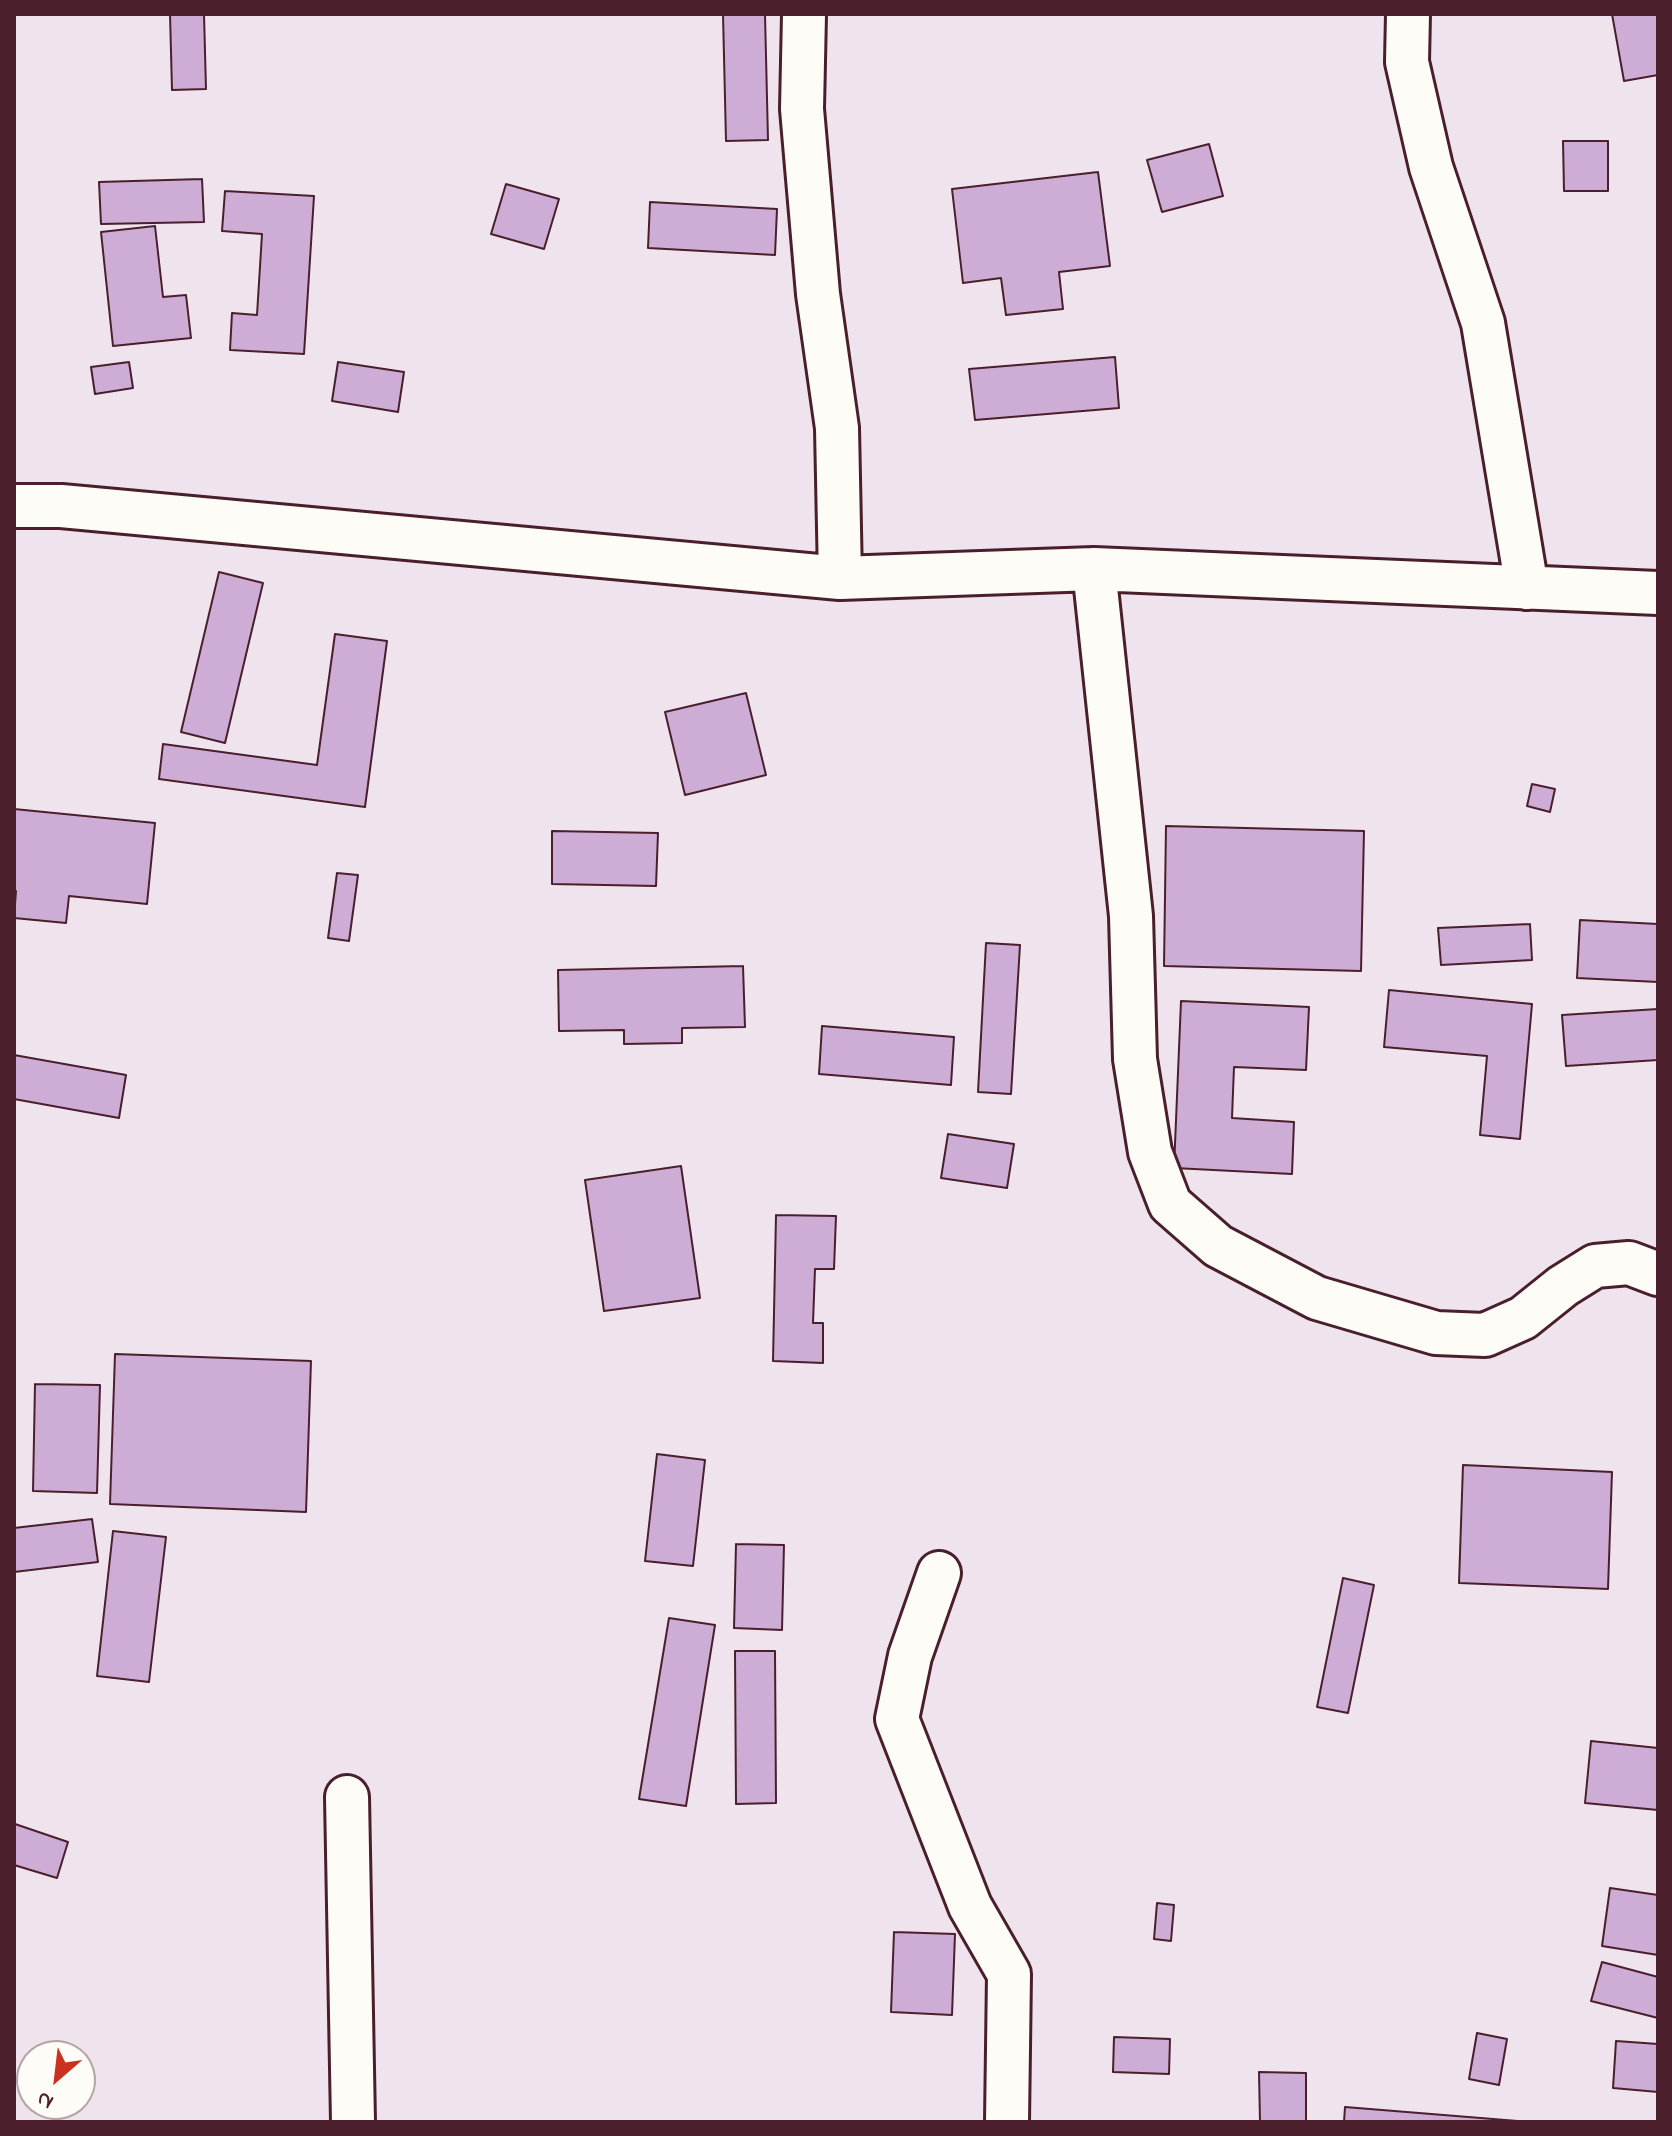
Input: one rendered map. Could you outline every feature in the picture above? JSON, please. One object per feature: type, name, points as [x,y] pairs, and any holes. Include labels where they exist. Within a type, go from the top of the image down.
[{"type":"street","points":[[804,14],[802,109],[818,294],[837,428],[840,578]]},
{"type":"street","points":[[1408,14],[1407,62],[1431,167],[1483,323],[1527,588]]},
{"type":"street","points":[[14,506],[61,506],[840,578],[1094,569],[1658,593]]},
{"type":"street","points":[[1094,569],[1131,916],[1135,1059],[1150,1152],[1170,1204],[1218,1246],[1317,1298],[1436,1333],[1485,1335],[1523,1318],[1563,1286],[1595,1266],[1629,1263],[1658,1274]]},
{"type":"street","points":[[939,1573],[910,1656],[897,1719],[970,1906],[1009,1974],[1007,2122]]},
{"type":"street","points":[[347,1797],[353,2122]]},
{"type":"building","points":[[170,14],[204,14],[206,89],[172,90]]},
{"type":"building","points":[[723,14],[765,14],[768,140],[726,141]]},
{"type":"building","points":[[1612,14],[1658,14],[1658,75],[1624,81]]},
{"type":"building","points":[[1563,141],[1608,141],[1608,191],[1564,191]]},
{"type":"building","points":[[1209,144],[1223,196],[1162,212],[1147,160]]},
{"type":"building","points":[[1098,172],[1110,266],[1059,272],[1063,309],[1006,315],[1001,278],[963,283],[952,189]]},
{"type":"building","points":[[202,179],[204,222],[101,224],[99,182]]},
{"type":"building","points":[[506,184],[559,199],[544,249],[491,234]]},
{"type":"building","points":[[225,191],[314,196],[304,354],[230,350],[232,313],[257,315],[262,234],[222,231]]},
{"type":"building","points":[[650,202],[777,209],[775,255],[648,248]]},
{"type":"building","points":[[155,226],[163,297],[186,295],[191,338],[113,346],[101,232]]},
{"type":"building","points":[[1115,357],[1119,408],[975,420],[969,369]]},
{"type":"building","points":[[129,362],[133,388],[95,394],[91,367]]},
{"type":"building","points":[[338,362],[404,372],[398,412],[332,401]]},
{"type":"building","points":[[219,572],[263,583],[225,743],[181,732]]},
{"type":"building","points":[[335,634],[387,641],[365,807],[159,779],[163,744],[317,765]]},
{"type":"building","points":[[746,693],[766,775],[685,795],[665,712]]},
{"type":"building","points":[[1532,784],[1555,789],[1550,812],[1527,806]]},
{"type":"building","points":[[14,809],[155,823],[147,904],[69,896],[66,923],[14,918]]},
{"type":"building","points":[[1166,826],[1364,831],[1361,971],[1164,966]]},
{"type":"building","points":[[552,831],[658,833],[656,886],[552,884]]},
{"type":"building","points":[[337,873],[358,875],[349,941],[328,938]]},
{"type":"building","points":[[1580,920],[1658,924],[1658,982],[1577,978]]},
{"type":"building","points":[[1530,924],[1532,960],[1441,965],[1438,928]]},
{"type":"building","points":[[986,943],[1020,945],[1011,1094],[978,1092]]},
{"type":"building","points":[[743,966],[745,1027],[682,1028],[682,1043],[624,1044],[624,1030],[559,1031],[558,970]]},
{"type":"building","points":[[1389,990],[1532,1004],[1520,1139],[1480,1135],[1487,1056],[1384,1047]]},
{"type":"building","points":[[1181,1001],[1309,1007],[1306,1070],[1234,1067],[1232,1118],[1294,1122],[1292,1174],[1174,1168]]},
{"type":"building","points":[[1658,1009],[1658,1060],[1566,1066],[1562,1015]]},
{"type":"building","points":[[822,1026],[954,1037],[951,1085],[819,1074]]},
{"type":"building","points":[[14,1055],[126,1075],[119,1118],[14,1099]]},
{"type":"building","points":[[948,1134],[1014,1144],[1007,1188],[941,1178]]},
{"type":"building","points":[[681,1166],[700,1298],[604,1311],[585,1180]]},
{"type":"building","points":[[776,1215],[836,1216],[834,1269],[815,1269],[813,1323],[823,1323],[823,1363],[773,1361]]},
{"type":"building","points":[[115,1354],[311,1361],[306,1512],[110,1504]]},
{"type":"building","points":[[35,1384],[100,1385],[97,1493],[33,1491]]},
{"type":"building","points":[[657,1454],[705,1460],[693,1566],[645,1561]]},
{"type":"building","points":[[1463,1465],[1612,1472],[1608,1589],[1459,1583]]},
{"type":"building","points":[[92,1519],[98,1562],[14,1572],[14,1528]]},
{"type":"building","points":[[113,1531],[166,1537],[149,1682],[97,1676]]},
{"type":"building","points":[[736,1544],[784,1545],[782,1630],[734,1628]]},
{"type":"building","points":[[1343,1578],[1374,1585],[1348,1713],[1317,1707]]},
{"type":"building","points":[[669,1618],[715,1625],[686,1806],[639,1799]]},
{"type":"building","points":[[735,1651],[775,1651],[776,1803],[736,1804]]},
{"type":"building","points":[[1591,1741],[1658,1748],[1658,1810],[1585,1803]]},
{"type":"building","points":[[15,1824],[68,1842],[57,1878],[14,1865]]},
{"type":"building","points":[[1610,1888],[1658,1895],[1658,1955],[1602,1946]]},
{"type":"building","points":[[1157,1903],[1174,1905],[1171,1941],[1154,1939]]},
{"type":"building","points":[[894,1932],[955,1934],[952,2015],[891,2012]]},
{"type":"building","points":[[1602,1962],[1658,1977],[1658,2018],[1591,2001]]},
{"type":"building","points":[[1477,2033],[1507,2039],[1499,2085],[1469,2079]]},
{"type":"building","points":[[1114,2037],[1170,2039],[1169,2074],[1113,2072]]},
{"type":"building","points":[[1616,2041],[1658,2044],[1658,2092],[1613,2088]]},
{"type":"building","points":[[1259,2072],[1306,2073],[1306,2122],[1260,2122]]},
{"type":"building","points":[[1345,2107],[1530,2122],[1344,2122]]}]
